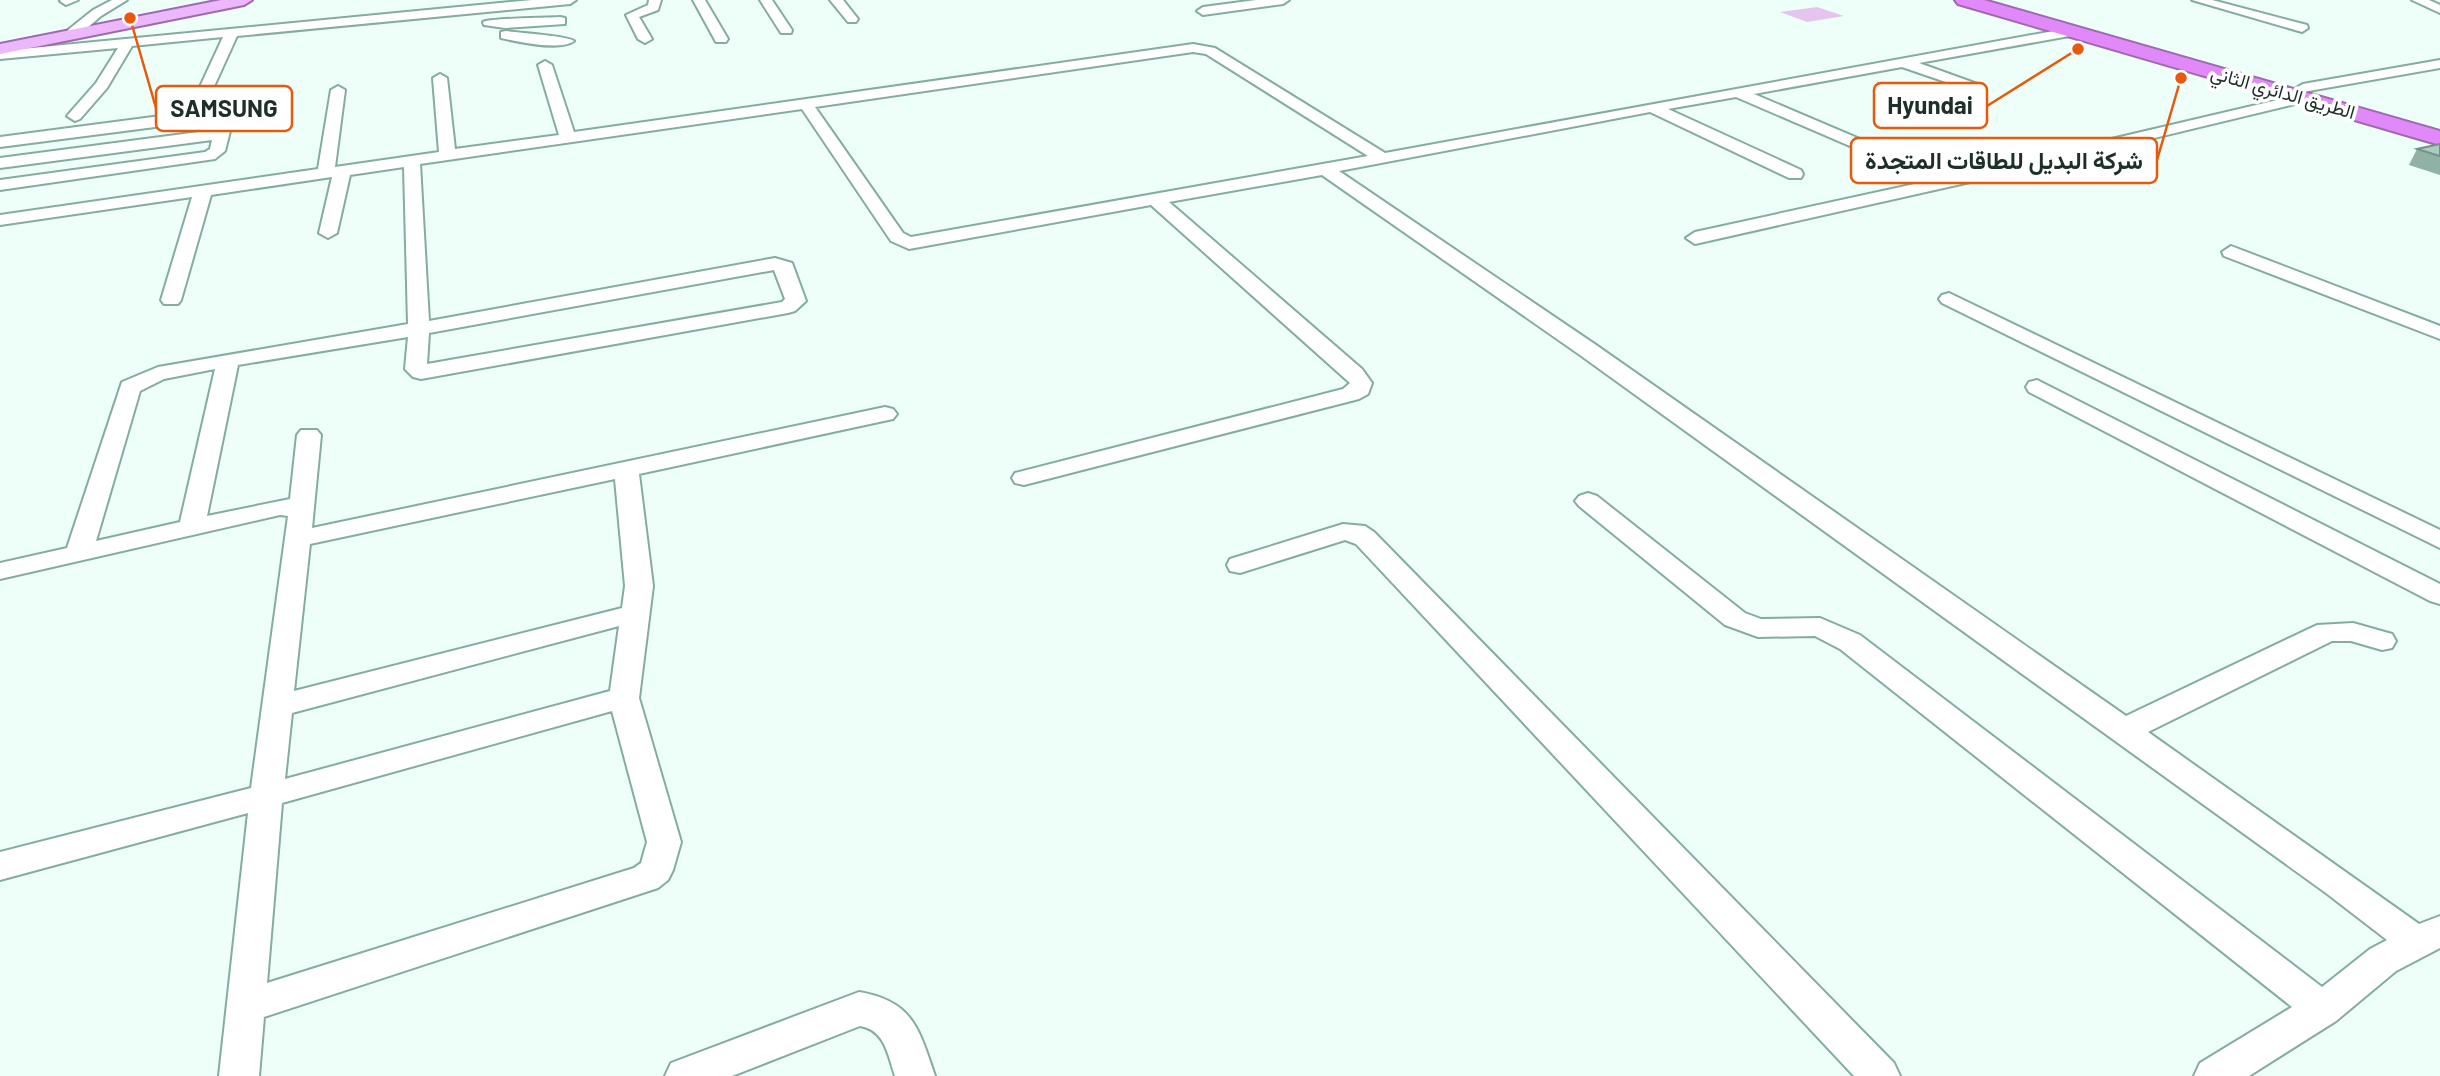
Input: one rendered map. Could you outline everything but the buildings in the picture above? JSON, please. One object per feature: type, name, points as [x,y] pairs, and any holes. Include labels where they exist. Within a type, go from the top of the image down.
[{"type":"highway","name":"الطريق الدائري الثاني","points":[[1964,0],[2263,86],[2303,93],[2440,129]]},
{"type":"highway","points":[[1976,0],[1994,0]]},
{"type":"highway","name":"الطريق الدائري الثاني","points":[[2007,0],[2187,54],[2440,138]]},
{"type":"highway","points":[[2187,54],[2066,21],[2053,22],[2263,86]]},
{"type":"main road","points":[[1,54],[73,33],[244,0]]},
{"type":"street","points":[[66,1],[72,0]]},
{"type":"street","points":[[73,33],[97,13],[121,0]]},
{"type":"street","points":[[645,39],[632,15],[654,7],[655,0]]},
{"type":"street","points":[[699,0],[721,39]]},
{"type":"street","points":[[766,0],[786,30]]},
{"type":"street","points":[[836,0],[852,19]]},
{"type":"street","points":[[1203,11],[1283,0]]},
{"type":"street","points":[[2198,0],[2302,28]]},
{"type":"street","points":[[2418,0],[2440,9]]},
{"type":"street","points":[[1,54],[232,33],[466,6],[563,1],[560,21],[568,45],[508,36],[498,33],[493,23]]},
{"type":"street","points":[[466,6],[477,19],[493,23],[560,21]]},
{"type":"street","points":[[805,103],[897,237],[909,243],[2070,32]]},
{"type":"street","points":[[199,104],[232,33]]},
{"type":"street","points":[[75,116],[102,85],[127,43]]},
{"type":"street","points":[[0,220],[1203,48],[1383,158]]},
{"type":"street","points":[[1905,63],[1975,88]]},
{"type":"street","points":[[1695,238],[1988,173],[2303,93],[2440,64]]},
{"type":"street","points":[[545,65],[568,138]]},
{"type":"street","points":[[440,78],[448,156]]},
{"type":"street","points":[[328,233],[338,90]]},
{"type":"street","points":[[1740,93],[1922,172]]},
{"type":"street","points":[[1653,108],[1795,174]]},
{"type":"street","points":[[0,142],[220,114],[226,116],[217,151],[209,156],[0,185]]},
{"type":"street","points":[[0,163],[221,134]]},
{"type":"street","points":[[79,553],[130,387],[142,379],[228,360],[419,329],[775,264],[785,267],[796,301],[788,307],[428,372],[416,369],[419,329],[412,161]]},
{"type":"street","points":[[1325,169],[1588,351],[2338,883],[2429,937]]},
{"type":"street","points":[[171,300],[203,191]]},
{"type":"street","points":[[1024,478],[1351,394],[1360,389],[1361,383],[1354,374],[1156,200]]},
{"type":"street","points":[[2231,252],[2440,333]]},
{"type":"street","points":[[1949,299],[2440,540]]},
{"type":"street","points":[[192,527],[228,360]]},
{"type":"street","points":[[2037,387],[2440,595]]},
{"type":"street","points":[[298,539],[886,414]]},
{"type":"street","points":[[239,1076],[266,797],[309,435]]},
{"type":"street","points":[[245,1007],[646,878],[656,870],[664,842],[624,698],[639,586],[626,470]]},
{"type":"street","points":[[1588,501],[1741,622],[1758,628],[1820,627],[1850,642],[2322,1009]]},
{"type":"street","points":[[0,571],[279,507],[291,507],[301,513]]},
{"type":"street","points":[[1240,565],[1343,532],[1356,532],[1365,538],[1880,1076]]},
{"type":"street","points":[[278,706],[636,613]]},
{"type":"street","points":[[2123,731],[2327,632],[2353,632],[2382,641]]},
{"type":"street","points":[[0,866],[266,797],[485,734],[624,698]]},
{"type":"street","points":[[2214,1076],[2322,1009],[2383,960],[2429,937]]},
{"type":"street","points":[[685,1076],[859,1009],[877,1010],[890,1018],[900,1032],[915,1076]]},
{"type":"shaded area","points":[[1817,7],[1844,16],[1807,22],[1780,12]]},
{"type":"place","name":"SAMSUNG","points":[[130,18]]},
{"type":"place","name":"Hyundai","points":[[2078,49]]},
{"type":"place","name":"شركة البديل للطاقات المتجدة","points":[[2181,78]]}]
